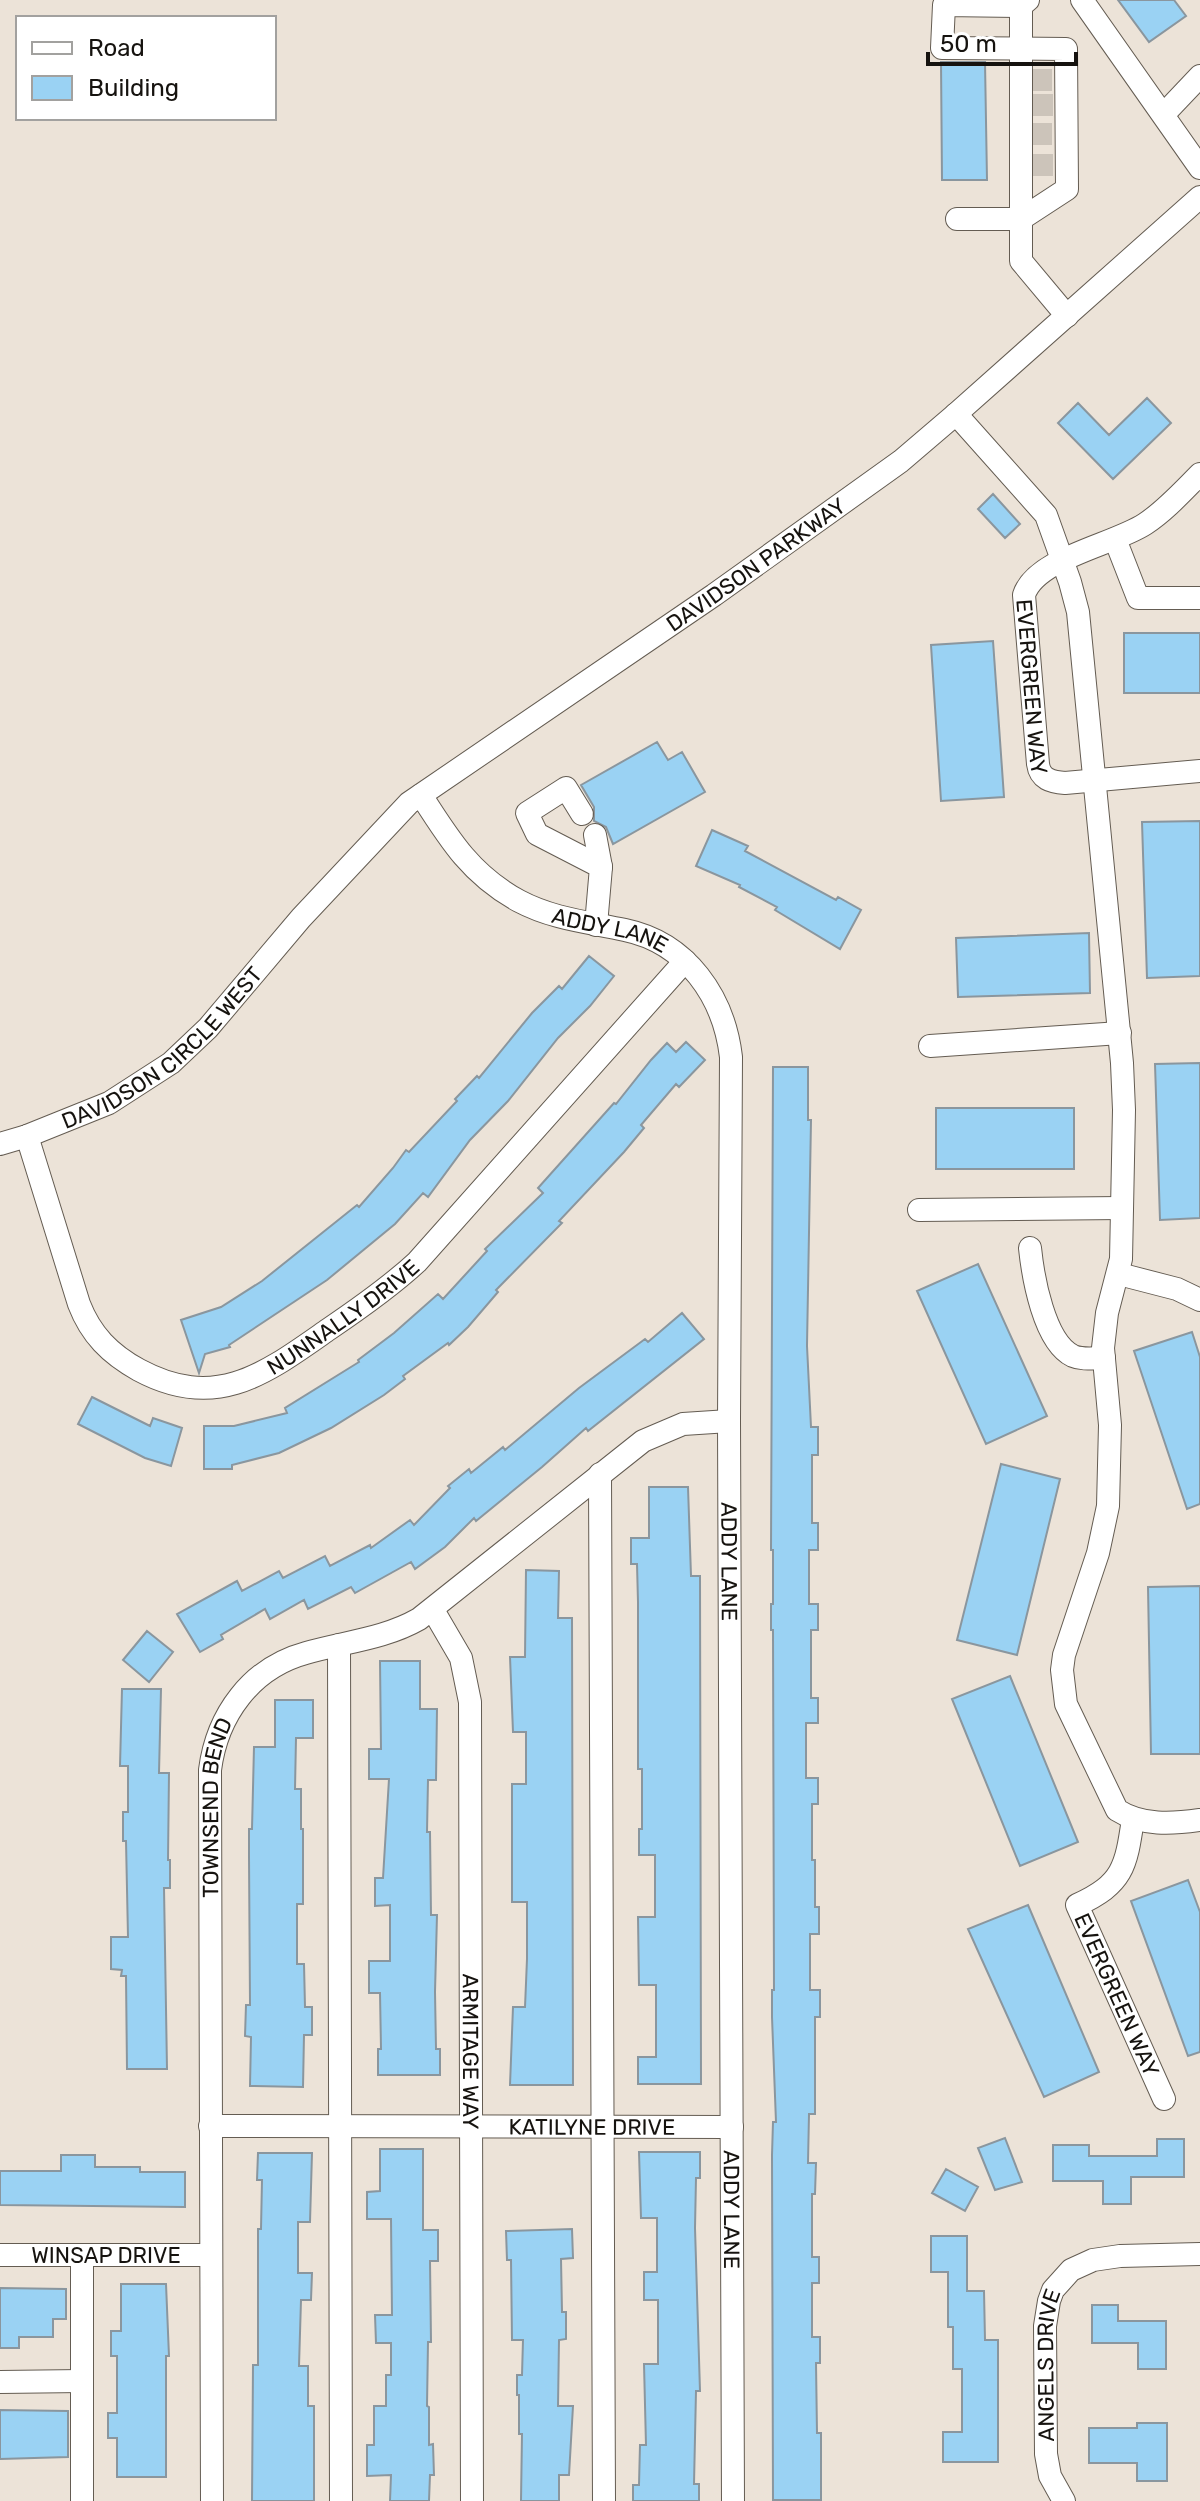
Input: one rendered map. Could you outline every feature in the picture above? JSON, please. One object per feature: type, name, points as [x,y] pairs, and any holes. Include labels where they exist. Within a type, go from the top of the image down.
[{"type":"street","points":[[1082,0],[1200,168]]},
{"type":"street","points":[[957,219],[1021,219],[1067,189],[1043,165],[1043,134],[1043,105],[1043,80],[1066,49],[1023,48],[942,48],[944,5],[1024,3],[1023,48],[1043,80],[1043,105],[1043,134],[1043,165],[1021,219],[1021,261],[1067,316]]},
{"type":"street","points":[[1164,114],[1200,76]]},
{"type":"street","name":"DAVIDSON PARKWAY","points":[[301,918],[392,819],[421,795],[714,595],[901,461],[1200,197]]},
{"type":"street","name":"EVERGREEN WAY","points":[[956,414],[1046,515],[1078,612],[1120,1033],[1124,1110],[1119,1274],[1107,1313],[1104,1358],[1110,1438],[1108,1506],[1098,1553],[1064,1655],[1062,1682],[1066,1704],[1110,1800],[1117,1810],[1133,1819],[1129,1849],[1117,1878],[1102,1893],[1077,1905],[1164,2099]]},
{"type":"street","name":"EVERGREEN WAY","points":[[1196,485],[1150,520],[1045,570],[1030,581],[1024,595],[1039,771],[1046,779],[1058,783],[1200,771]]},
{"type":"street","points":[[1115,539],[1138,598],[1200,598]]},
{"type":"street","points":[[582,814],[566,788],[527,813],[537,834],[601,867]]},
{"type":"street","name":"ADDY LANE","points":[[421,795],[458,852],[498,888],[540,911],[646,937],[667,947],[685,961],[705,983],[720,1010],[731,1057],[729,1421],[733,2501]]},
{"type":"street","points":[[595,835],[601,867],[596,925]]},
{"type":"street","name":"DAVIDSON CIRCLE WEST","points":[[0,1144],[109,1103],[171,1063],[208,1028],[301,918]]},
{"type":"street","name":"NUNNALLY DRIVE","points":[[27,1136],[79,1304],[89,1327],[102,1343],[124,1362],[164,1381],[201,1388],[238,1383],[277,1366],[375,1298],[411,1268],[685,961]]},
{"type":"street","points":[[930,1046],[1120,1033]]},
{"type":"street","points":[[919,1210],[1122,1208]]},
{"type":"street","points":[[1030,1248],[1037,1293],[1064,1350],[1078,1358],[1104,1358]]},
{"type":"street","points":[[1119,1274],[1177,1289],[1200,1300]]},
{"type":"street","name":"TOWNSEND BEND","points":[[212,2501],[210,1770],[214,1749],[229,1711],[255,1680],[294,1657],[403,1628],[433,1610],[635,1446],[663,1431],[693,1422],[729,1421]]},
{"type":"street","points":[[600,1474],[604,2501]]},
{"type":"street","name":"ARMITAGE WAY","points":[[433,1610],[457,1648],[469,1694],[472,2501]]},
{"type":"street","points":[[339,1645],[341,2501]]},
{"type":"street","points":[[1133,1819],[1150,1822],[1200,1820]]},
{"type":"street","name":"KATILYNE DRIVE","points":[[210,2126],[732,2127]]},
{"type":"street","name":"ANGELS DRIVE","points":[[1064,2501],[1050,2476],[1046,2454],[1045,2326],[1053,2290],[1071,2270],[1093,2260],[1120,2256],[1200,2254]]},
{"type":"street","name":"WINSAP DRIVE","points":[[0,2255],[211,2255]]},
{"type":"street","points":[[82,2255],[82,2501]]},
{"type":"street","points":[[0,2382],[82,2381]]},
{"type":"building","points":[[1118,0],[1174,0],[1186,16],[1149,42]]},
{"type":"building","points":[[941,62],[985,62],[987,180],[942,180]]},
{"type":"building","points":[[1147,398],[1171,423],[1113,479],[1058,423],[1078,403],[1109,435]]},
{"type":"building","points":[[993,494],[1020,524],[1005,538],[978,509]]},
{"type":"building","points":[[1124,633],[1200,633],[1200,693],[1124,693]]},
{"type":"building","points":[[993,641],[1004,797],[941,801],[931,645]]},
{"type":"building","points":[[657,742],[668,760],[682,752],[705,792],[613,844],[606,827],[594,821],[594,807],[581,785]]},
{"type":"building","points":[[1200,821],[1200,976],[1147,978],[1142,822]]},
{"type":"building","points":[[712,830],[748,846],[745,851],[836,900],[838,897],[861,910],[840,949],[740,885],[696,866]]},
{"type":"building","points":[[1089,933],[1090,993],[958,997],[956,938]]},
{"type":"building","points":[[589,956],[614,976],[558,1038],[508,1101],[470,1140],[428,1197],[423,1193],[395,1224],[327,1280],[230,1347],[205,1354],[199,1373],[181,1320],[221,1307],[262,1281],[357,1205],[359,1207],[406,1150],[409,1152],[457,1101],[455,1099],[477,1076],[479,1078],[532,1013],[559,986],[562,989]]},
{"type":"building","points":[[686,1042],[705,1060],[679,1087],[676,1084],[641,1125],[644,1128],[624,1152],[449,1345],[403,1376],[405,1379],[384,1395],[331,1428],[279,1453],[232,1465],[232,1469],[204,1469],[204,1426],[234,1426],[287,1413],[285,1408],[359,1362],[438,1294],[443,1299],[487,1251],[485,1249],[543,1193],[538,1188],[616,1104],[667,1043],[676,1052]]},
{"type":"building","points":[[1200,1063],[1200,1218],[1160,1220],[1155,1064]]},
{"type":"building","points":[[773,1067],[808,1067],[808,1120],[811,1120],[807,1346],[811,1427],[818,1427],[818,1455],[812,1455],[812,1523],[818,1523],[818,1550],[809,1550],[809,1604],[818,1604],[818,1630],[811,1630],[811,1698],[818,1698],[818,1723],[806,1723],[806,1778],[818,1778],[818,1804],[812,1804],[812,1860],[815,1860],[815,1907],[819,1907],[819,1934],[810,1934],[810,1990],[820,1990],[820,2017],[815,2017],[815,2114],[809,2114],[808,2163],[816,2163],[815,2194],[812,2194],[812,2257],[819,2257],[819,2283],[812,2283],[812,2337],[820,2337],[820,2363],[816,2363],[817,2433],[821,2433],[821,2500],[773,2500],[772,2155],[773,2122],[776,2122],[772,2017]]},
{"type":"building","points":[[936,1108],[1074,1108],[1074,1169],[936,1169]]},
{"type":"building","points":[[978,1264],[1047,1416],[986,1444],[917,1291]]},
{"type":"building","points":[[682,1313],[704,1339],[588,1431],[586,1428],[415,1569],[411,1562],[355,1593],[351,1587],[308,1609],[304,1600],[270,1619],[265,1609],[221,1635],[223,1639],[200,1652],[177,1614],[237,1581],[242,1591],[279,1571],[283,1578],[325,1556],[330,1566],[370,1545],[371,1548],[410,1520],[414,1525],[450,1488],[448,1486],[469,1469],[471,1473],[503,1447],[505,1450],[579,1388],[645,1339],[648,1342]]},
{"type":"building","points":[[1192,1332],[1200,1357],[1200,1504],[1187,1509],[1134,1351]]},
{"type":"building","points":[[92,1397],[150,1426],[153,1418],[182,1428],[171,1466],[145,1458],[78,1424]]},
{"type":"building","points":[[1001,1464],[1060,1479],[1017,1655],[957,1640]]},
{"type":"building","points":[[649,1487],[688,1487],[691,1576],[700,1576],[701,2084],[638,2084],[638,2057],[656,2057],[656,1985],[639,1985],[638,1917],[655,1917],[655,1855],[639,1855],[642,1769],[638,1769],[637,1564],[631,1564],[631,1538],[649,1538]]},
{"type":"building","points":[[526,1570],[559,1571],[558,1618],[572,1618],[573,2085],[510,2085],[513,2007],[525,2007],[527,1902],[512,1902],[512,1784],[526,1784],[526,1732],[513,1732],[510,1657],[525,1657]]},
{"type":"building","points":[[1200,1586],[1200,1754],[1151,1754],[1148,1587]]},
{"type":"building","points":[[147,1631],[173,1652],[149,1682],[123,1660]]},
{"type":"building","points":[[380,1661],[420,1661],[420,1709],[437,1709],[436,1780],[428,1780],[427,1832],[430,1832],[431,1915],[437,1915],[436,2049],[440,2049],[440,2075],[378,2075],[380,1993],[369,1993],[369,1961],[390,1961],[390,1905],[375,1906],[375,1878],[383,1878],[389,1779],[369,1779],[369,1749],[381,1749]]},
{"type":"building","points":[[1010,1676],[1078,1842],[1020,1866],[952,1699]]},
{"type":"building","points":[[122,1689],[161,1689],[159,1773],[169,1773],[170,1888],[164,1888],[167,2069],[127,2069],[126,1976],[121,1976],[122,1970],[111,1969],[111,1937],[128,1937],[123,1812],[128,1812],[128,1766],[120,1766]]},
{"type":"building","points":[[275,1700],[313,1700],[313,1738],[296,1738],[295,1789],[301,1789],[303,1829],[303,1904],[297,1904],[297,1964],[304,1964],[305,2007],[312,2007],[312,2035],[304,2035],[303,2087],[250,2086],[251,2037],[245,2036],[246,2005],[250,2005],[249,1829],[252,1829],[254,1747],[275,1747]]},
{"type":"building","points":[[1188,1880],[1200,1912],[1200,2052],[1188,2056],[1131,1901]]},
{"type":"building","points":[[1028,1905],[1099,2072],[1044,2097],[968,1929]]},
{"type":"building","points":[[1005,2138],[1022,2182],[995,2190],[978,2148]]},
{"type":"building","points":[[1157,2139],[1184,2139],[1184,2177],[1131,2177],[1131,2204],[1103,2204],[1103,2181],[1053,2181],[1053,2145],[1089,2145],[1089,2156],[1157,2156]]},
{"type":"building","points":[[380,2149],[423,2149],[423,2230],[438,2230],[438,2261],[430,2261],[431,2342],[428,2342],[427,2406],[434,2475],[430,2475],[429,2501],[390,2501],[391,2475],[367,2476],[367,2445],[374,2445],[374,2406],[386,2406],[386,2375],[391,2375],[391,2343],[376,2343],[375,2315],[392,2315],[391,2219],[367,2219],[367,2192],[380,2191]]},
{"type":"building","points":[[639,2152],[700,2152],[695,2228],[700,2391],[696,2391],[694,2484],[699,2484],[699,2501],[633,2501],[633,2485],[639,2485],[640,2445],[646,2445],[644,2364],[658,2364],[658,2300],[644,2300],[644,2272],[657,2272],[657,2218],[641,2218]]},
{"type":"building","points":[[258,2153],[312,2153],[310,2222],[298,2222],[298,2273],[312,2273],[311,2300],[301,2300],[299,2366],[308,2366],[308,2406],[314,2406],[314,2501],[252,2501],[253,2365],[258,2365],[258,2229],[261,2229],[262,2180],[257,2180]]},
{"type":"building","points":[[61,2155],[95,2155],[95,2167],[140,2167],[140,2172],[185,2172],[185,2207],[0,2205],[0,2171],[61,2171]]},
{"type":"building","points":[[946,2169],[978,2187],[965,2211],[932,2193]]},
{"type":"building","points":[[572,2229],[573,2258],[561,2259],[566,2339],[559,2340],[558,2406],[573,2406],[569,2475],[559,2475],[559,2501],[521,2501],[522,2434],[519,2434],[517,2375],[522,2375],[523,2340],[512,2340],[511,2260],[507,2260],[506,2231]]},
{"type":"building","points":[[931,2236],[967,2236],[967,2291],[984,2291],[985,2340],[998,2340],[998,2462],[943,2462],[943,2432],[962,2432],[962,2369],[953,2369],[953,2327],[948,2327],[948,2272],[931,2272]]},
{"type":"building","points":[[121,2284],[166,2284],[169,2356],[166,2356],[166,2477],[117,2477],[117,2438],[108,2438],[108,2413],[117,2413],[117,2356],[111,2356],[111,2331],[121,2331]]},
{"type":"building","points":[[0,2288],[66,2289],[66,2319],[53,2319],[53,2337],[19,2337],[19,2348],[0,2348]]},
{"type":"building","points":[[1092,2305],[1118,2305],[1118,2321],[1166,2321],[1166,2369],[1138,2369],[1138,2343],[1092,2343]]},
{"type":"building","points":[[0,2410],[68,2411],[68,2457],[0,2459]]},
{"type":"building","points":[[1137,2423],[1167,2423],[1167,2481],[1137,2481],[1137,2463],[1089,2463],[1089,2428],[1137,2428]]},
{"type":"tunnel","points":[[1031,80],[1052,80]]},
{"type":"tunnel","points":[[1031,105],[1053,105]]},
{"type":"tunnel","points":[[1031,134],[1052,134]]},
{"type":"tunnel","points":[[1031,165],[1053,165]]}]
